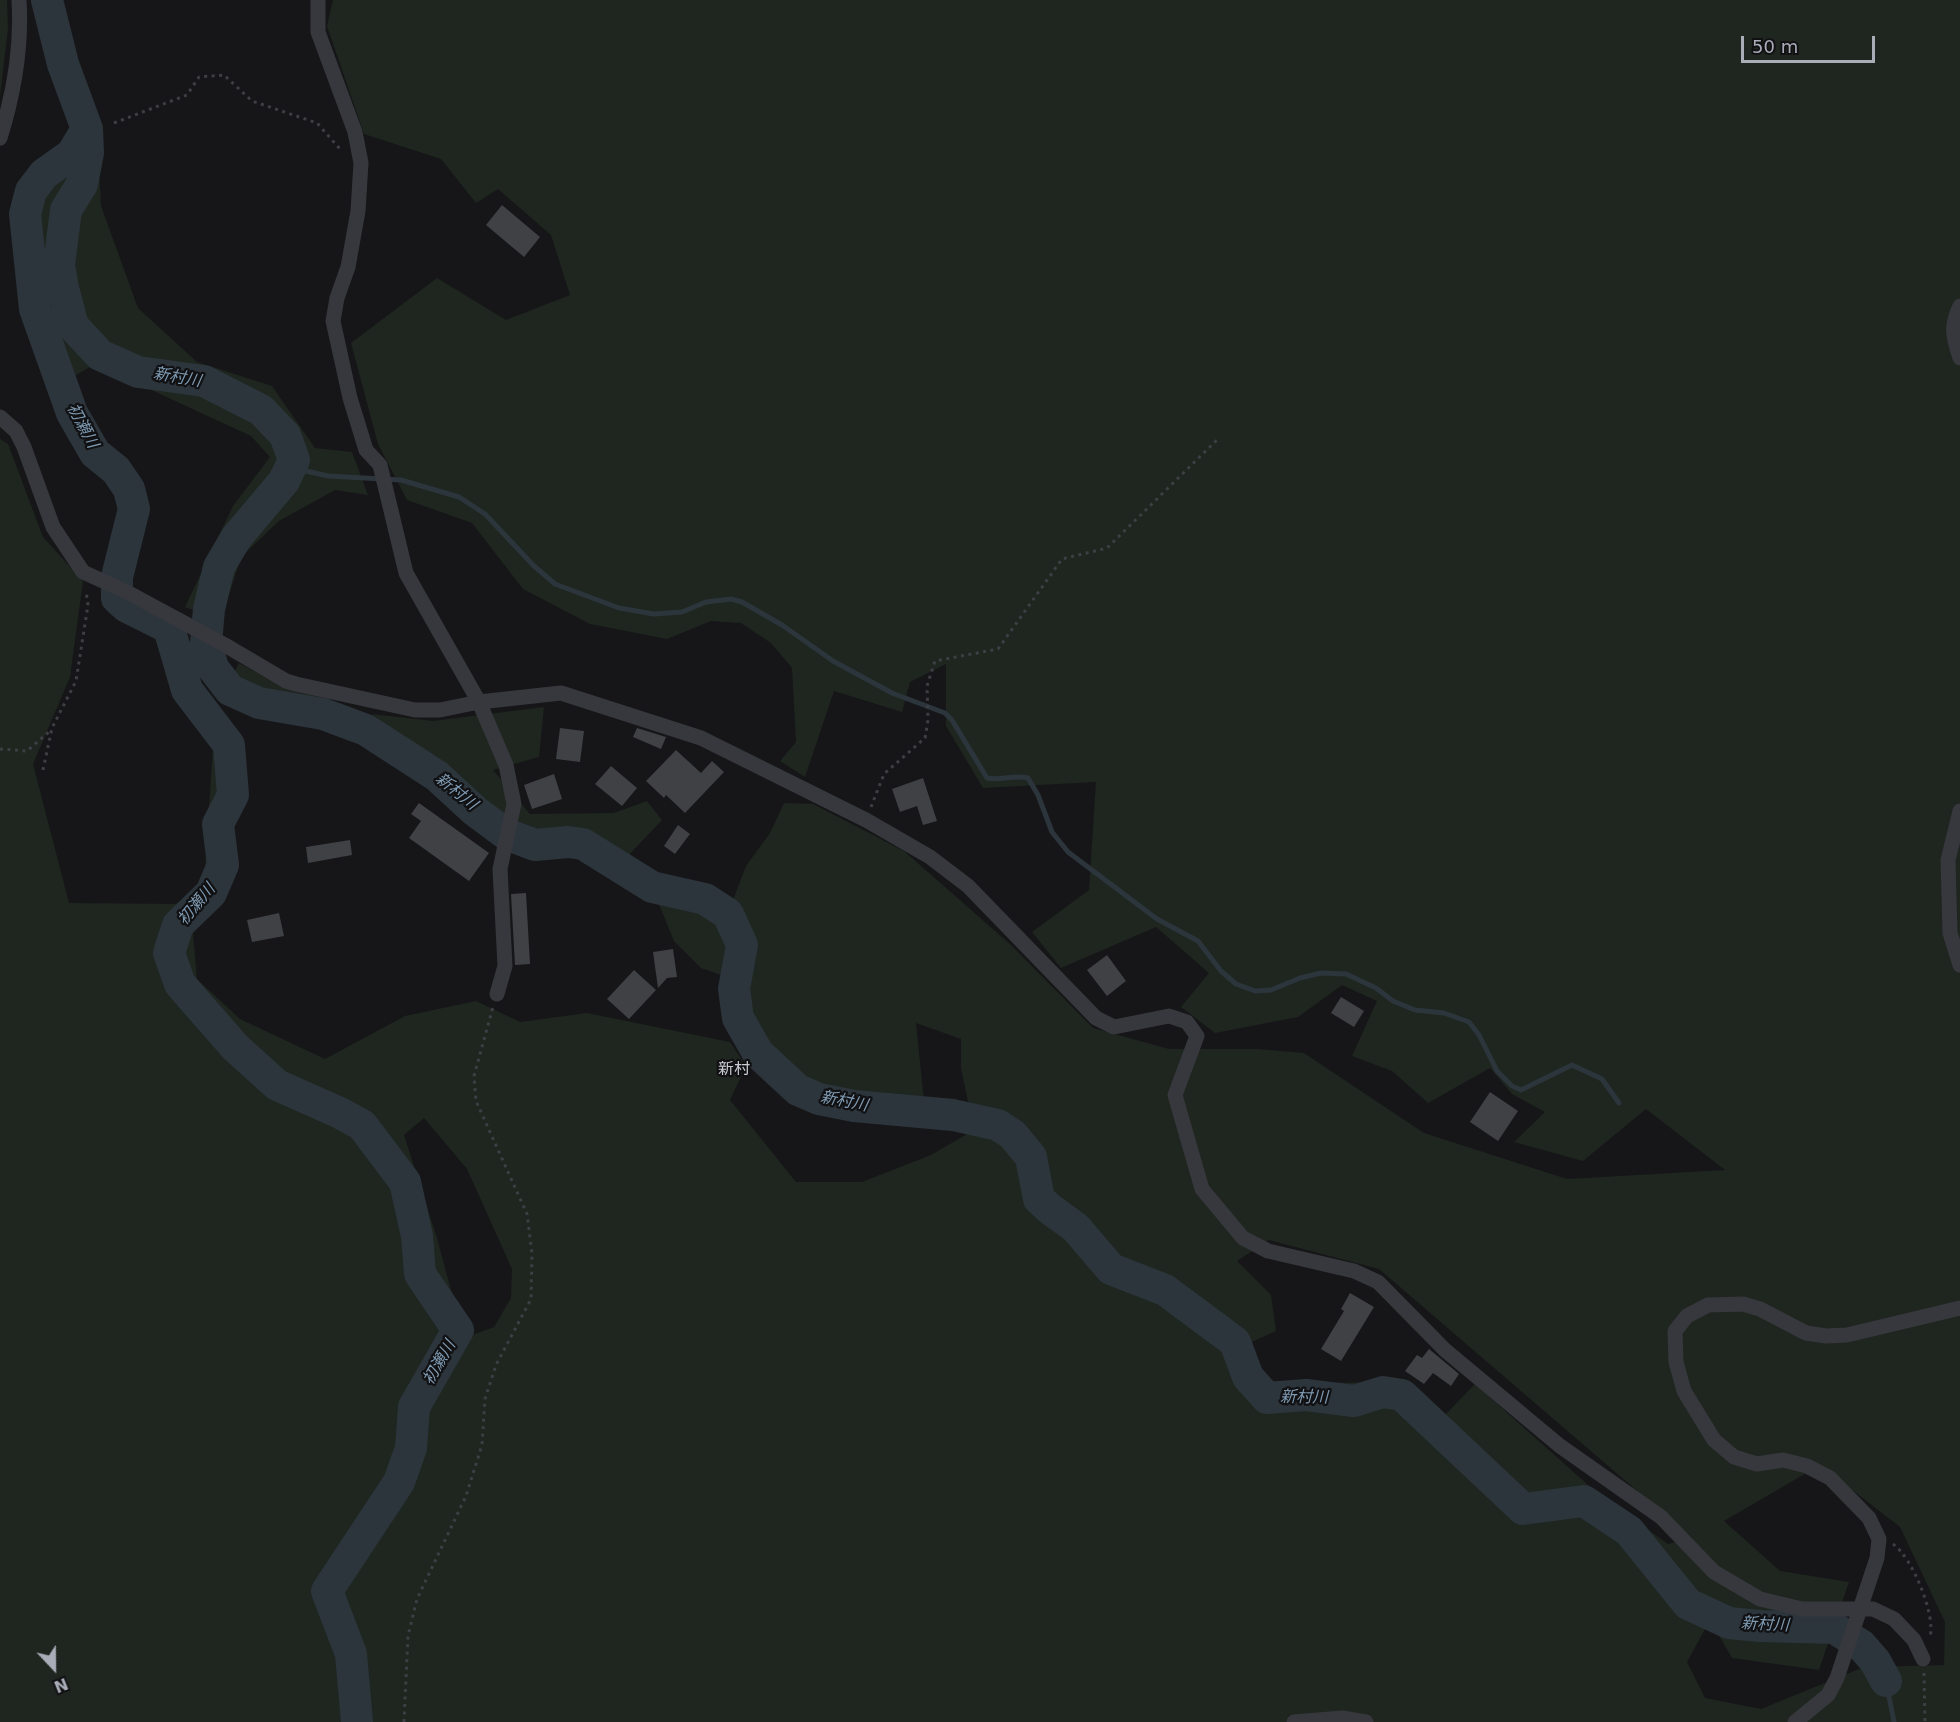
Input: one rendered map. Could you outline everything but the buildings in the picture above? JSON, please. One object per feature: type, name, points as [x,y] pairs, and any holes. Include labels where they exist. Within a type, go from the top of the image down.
[{"type":"street","points":[[0,138],[14,83],[20,24],[19,0]]},
{"type":"street","points":[[318,0],[318,32],[355,132],[361,162],[358,211],[350,256],[333,321],[350,398],[366,450],[380,465],[406,573],[479,702],[506,765],[514,804],[500,869],[505,966],[497,994]]},
{"type":"street","points":[[1960,306],[1953,321],[1954,339],[1960,358]]},
{"type":"street","points":[[0,417],[16,431],[53,527],[83,572],[127,592],[286,681],[415,710],[440,710],[479,702],[561,693],[701,738],[866,820],[930,857],[968,886],[1096,1018],[1114,1027],[1169,1016],[1187,1022],[1197,1036],[1175,1095],[1202,1189],[1243,1238],[1268,1251],[1354,1271],[1378,1282],[1445,1350],[1560,1446],[1661,1517],[1714,1572],[1760,1599],[1802,1608],[1873,1609],[1894,1618],[1914,1640],[1923,1659]]},
{"type":"street","points":[[1960,811],[1948,860],[1950,933],[1960,965]]},
{"type":"street","points":[[1795,1722],[1828,1695],[1837,1678],[1877,1558],[1879,1539],[1869,1518],[1830,1478],[1807,1466],[1783,1460],[1756,1464],[1734,1457],[1714,1440],[1684,1391],[1676,1362],[1675,1331],[1687,1316],[1708,1305],[1743,1304],[1760,1309],[1806,1333],[1826,1336],[1847,1335],[1960,1308]]},
{"type":"street","points":[[1294,1722],[1342,1718],[1366,1722]]},
{"type":"path","points":[[114,123],[187,95],[199,77],[224,75],[252,101],[317,123],[339,146],[342,157]]},
{"type":"path","points":[[866,820],[884,774],[925,738],[928,720],[927,686],[935,661],[998,649],[1062,559],[1107,548],[1219,438]]},
{"type":"path","points":[[43,770],[52,728],[76,681],[88,605],[83,572]]},
{"type":"path","points":[[0,749],[27,751],[52,728]]},
{"type":"path","points":[[404,1722],[408,1636],[417,1599],[466,1496],[482,1445],[485,1399],[495,1365],[531,1299],[532,1253],[526,1214],[476,1101],[474,1076],[497,994]]},
{"type":"path","points":[[1879,1539],[1889,1541],[1901,1549],[1910,1563],[1930,1612],[1931,1633],[1923,1659],[1925,1722]]},
{"type":"shaded area","points":[[0,0],[7,0],[8,29],[0,96]]},
{"type":"shaded area","points":[[333,0],[1960,0],[1960,1722],[0,1722],[0,439],[8,444],[43,537],[83,581],[70,677],[33,764],[69,903],[176,904],[204,883],[213,746],[178,693],[161,640],[176,625],[205,691],[236,736],[248,798],[228,829],[236,868],[193,933],[197,979],[240,1019],[325,1059],[405,1016],[476,1001],[520,1022],[587,1013],[730,1042],[746,1066],[730,1100],[796,1182],[862,1182],[931,1155],[974,1130],[961,1068],[961,1039],[916,1023],[924,1101],[873,1108],[809,1095],[766,1056],[746,1008],[751,931],[733,900],[746,866],[770,833],[784,803],[813,804],[904,851],[1011,945],[1093,1028],[1169,1049],[1257,1049],[1304,1053],[1424,1133],[1567,1179],[1725,1170],[1646,1109],[1583,1161],[1514,1142],[1545,1112],[1512,1094],[1490,1068],[1428,1103],[1392,1071],[1352,1056],[1377,1001],[1342,985],[1298,1017],[1215,1033],[1181,1007],[1209,973],[1156,927],[1061,968],[1032,932],[1089,890],[1096,782],[983,788],[946,726],[946,664],[910,682],[902,712],[834,691],[805,777],[780,761],[796,742],[792,668],[771,643],[741,623],[711,621],[667,639],[590,624],[523,589],[472,523],[407,500],[378,444],[351,343],[437,278],[506,320],[570,295],[551,235],[498,189],[476,203],[441,159],[364,134],[327,26]],"holes":[[[424,1118],[467,1169],[512,1269],[511,1298],[494,1327],[467,1337],[455,1305],[437,1238],[404,1135]],[[1269,1240],[1379,1269],[1692,1538],[1668,1544],[1597,1493],[1475,1384],[1443,1417],[1412,1387],[1379,1382],[1271,1384],[1245,1345],[1276,1331],[1271,1295],[1237,1261]],[[1820,1465],[1900,1527],[1945,1622],[1944,1665],[1864,1667],[1761,1709],[1705,1698],[1687,1662],[1710,1620],[1732,1658],[1819,1670],[1849,1582],[1780,1571],[1724,1521]]]},
{"type":"shaded area","points":[[76,162],[99,168],[101,206],[138,308],[197,362],[272,386],[315,448],[352,452],[368,495],[335,490],[279,521],[241,557],[221,620],[185,607],[233,506],[270,457],[251,436],[95,364],[71,378],[43,311],[37,207],[44,187]]},
{"type":"shaded area","points":[[239,663],[284,688],[329,698],[328,705],[267,695],[232,677]]},
{"type":"shaded area","points":[[544,707],[539,757],[493,770],[530,814],[614,813],[647,801],[662,820],[627,857],[587,837],[535,836],[513,829],[459,780],[372,714],[433,721]]},
{"type":"shaded area","points":[[658,902],[706,907],[732,945],[721,975],[701,968],[674,941]]},
{"type":"waterway","name":"新村川","points":[[47,0],[63,64],[87,129],[88,153],[82,184],[66,210],[59,265],[73,326],[100,355],[138,372],[204,381],[261,410],[285,435],[294,460],[284,481],[236,538],[219,567],[209,609],[206,643],[213,668],[230,690],[259,703],[323,714],[366,730],[437,776],[475,811],[506,834],[535,845],[568,842],[583,844],[652,887],[705,899],[728,914],[742,945],[734,989],[738,1018],[758,1053],[798,1090],[819,1099],[854,1106],[953,1115],[998,1125],[1013,1135],[1031,1157],[1039,1199],[1076,1228],[1111,1269],[1165,1290],[1235,1342],[1248,1377],[1267,1398],[1306,1395],[1354,1401],[1383,1392],[1402,1395],[1523,1509],[1584,1501],[1629,1531],[1688,1604],[1729,1623],[1834,1628],[1861,1645],[1875,1661],[1886,1681]]},
{"type":"waterway","name":"初瀬川","points":[[87,129],[72,154],[44,174],[31,191],[25,214],[35,309],[72,413],[95,453],[116,470],[129,489],[134,509],[117,577],[117,598],[127,607],[169,628],[187,690],[229,745],[233,795],[218,824],[223,865],[211,893],[178,925],[169,953],[180,984],[235,1047],[277,1085],[362,1125],[405,1182],[417,1236],[420,1274],[458,1330],[414,1407],[411,1448],[399,1482],[327,1591],[351,1654],[357,1722]]},
{"type":"waterway","points":[[294,460],[306,471],[328,476],[401,480],[459,497],[485,514],[534,566],[555,584],[619,608],[654,614],[682,612],[706,602],[731,599],[742,602],[782,625],[833,661],[892,693],[945,713],[952,720],[987,778],[1028,778],[1038,795],[1052,832],[1068,852],[1157,919],[1198,941],[1221,971],[1236,984],[1255,991],[1271,990],[1300,978],[1321,973],[1346,974],[1376,988],[1393,1001],[1415,1010],[1444,1013],[1469,1022],[1479,1035],[1497,1071],[1512,1086],[1521,1090],[1572,1065],[1602,1079],[1619,1103]]},
{"type":"waterway","points":[[1886,1681],[1894,1722]]},
{"type":"district","name":"新村","points":[[734,1070]]}]
